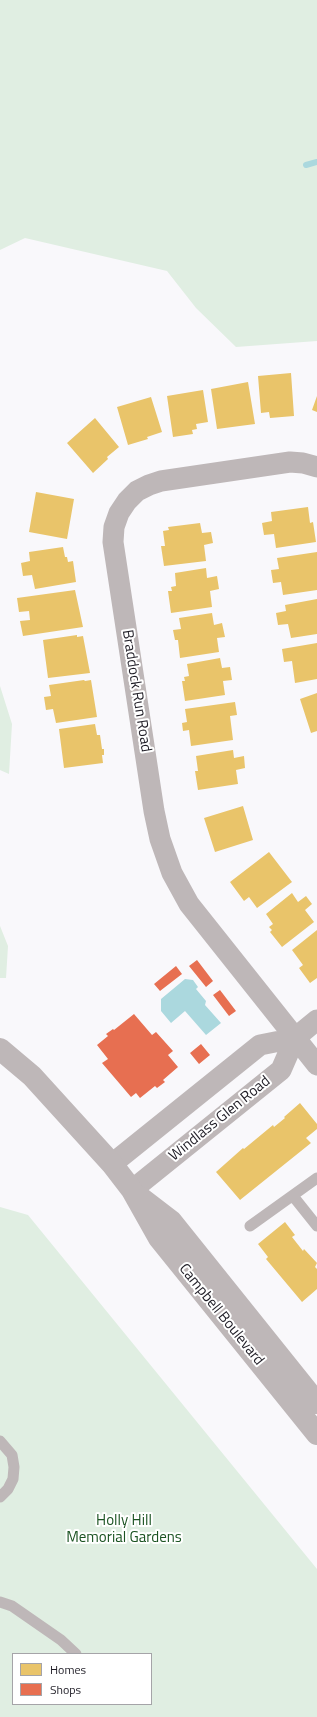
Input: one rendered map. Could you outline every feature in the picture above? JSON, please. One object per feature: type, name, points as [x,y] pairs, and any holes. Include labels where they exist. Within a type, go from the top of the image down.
[{"type":"street","name":"Braddock Run Road","points":[[317,467],[303,463],[290,462],[161,481],[148,485],[137,491],[127,501],[119,513],[114,527],[113,542],[154,811],[160,839],[172,873],[189,904],[317,1065]]},
{"type":"street","name":"Windlass Glen Road","points":[[132,1190],[281,1070],[295,1038],[317,1020]]},
{"type":"street","name":"Windlass Glen Road","points":[[112,1164],[260,1045],[295,1038]]},
{"type":"street","name":"Campbell Boulevard","points":[[0,1049],[32,1076],[112,1164],[132,1190],[159,1238],[317,1434]]},
{"type":"street","name":"Campbell Boulevard","points":[[132,1190],[171,1221],[317,1403]]},
{"type":"lane","points":[[250,1226],[317,1178]]},
{"type":"lane","points":[[293,1196],[317,1226]]},
{"type":"lane","points":[[0,1441],[12,1455],[14,1467],[13,1479],[8,1489],[0,1497]]},
{"type":"lane","points":[[0,1602],[12,1606],[61,1640],[75,1653]]},
{"type":"green space","points":[[0,0],[317,0],[317,341],[236,347],[196,308],[167,271],[25,238],[0,250]]},
{"type":"green space","points":[[0,686],[12,724],[9,774],[0,770]]},
{"type":"green space","points":[[0,926],[8,946],[6,978],[0,978]]},
{"type":"green space","name":"Holly Hill Memorial Gardens","points":[[0,1207],[28,1215],[317,1569],[317,1717],[0,1717]]},
{"type":"water","points":[[185,979],[193,980],[198,987],[196,989],[206,1001],[205,1005],[221,1023],[206,1035],[185,1011],[171,1023],[161,1011],[161,999]]},
{"type":"building: Homes","points":[[291,373],[294,416],[270,418],[269,412],[261,413],[258,376]]},
{"type":"building: Homes","points":[[248,382],[255,424],[217,429],[211,389]]},
{"type":"building: Homes","points":[[203,390],[208,422],[196,424],[197,429],[192,430],[193,434],[173,437],[167,396]]},
{"type":"building: Homes","points":[[317,396],[317,412],[312,410]]},
{"type":"building: Homes","points":[[151,397],[162,432],[147,437],[148,439],[128,445],[117,407]]},
{"type":"building: Homes","points":[[95,418],[119,447],[107,457],[108,459],[93,473],[67,443]]},
{"type":"building: Homes","points":[[36,492],[74,499],[67,539],[29,532]]},
{"type":"building: Homes","points":[[308,507],[310,523],[313,522],[316,542],[276,548],[274,534],[264,535],[262,523],[272,521],[271,512]]},
{"type":"building: Homes","points":[[200,523],[202,533],[211,532],[213,543],[204,545],[206,561],[164,566],[161,546],[165,546],[163,531],[169,530],[168,527]]},
{"type":"building: Homes","points":[[63,547],[65,557],[67,557],[68,562],[73,561],[76,582],[35,589],[32,575],[23,576],[21,563],[30,561],[29,552]]},
{"type":"building: Homes","points":[[317,552],[317,590],[283,595],[281,582],[273,583],[271,570],[279,569],[277,558]]},
{"type":"building: Homes","points":[[206,568],[207,578],[217,576],[219,589],[210,591],[212,607],[171,613],[168,591],[172,591],[171,587],[176,586],[175,573]]},
{"type":"building: Homes","points":[[75,590],[83,627],[23,636],[20,621],[30,620],[29,611],[19,612],[17,598]]},
{"type":"building: Homes","points":[[317,599],[317,634],[291,638],[288,624],[278,625],[276,613],[286,611],[285,605]]},
{"type":"building: Homes","points":[[212,613],[214,625],[222,623],[225,637],[217,638],[219,652],[180,658],[178,640],[175,640],[173,630],[181,629],[179,618]]},
{"type":"building: Homes","points":[[77,635],[77,637],[83,636],[90,673],[48,678],[43,640]]},
{"type":"building: Homes","points":[[317,643],[317,679],[295,683],[292,661],[284,662],[282,649]]},
{"type":"building: Homes","points":[[220,658],[222,668],[230,667],[232,680],[223,681],[225,695],[185,701],[182,681],[185,681],[184,677],[189,676],[187,664]]},
{"type":"building: Homes","points":[[91,680],[97,717],[56,723],[53,709],[46,710],[44,697],[51,696],[49,685]]},
{"type":"building: Homes","points":[[317,693],[317,731],[311,733],[300,699]]},
{"type":"building: Homes","points":[[235,702],[237,715],[230,716],[233,740],[191,746],[189,730],[183,731],[182,723],[187,722],[185,709]]},
{"type":"building: Homes","points":[[95,724],[97,735],[100,735],[102,749],[104,749],[104,755],[102,755],[103,763],[64,768],[59,729]]},
{"type":"building: Homes","points":[[233,750],[234,758],[244,756],[245,768],[236,770],[238,784],[198,790],[195,771],[198,771],[196,756]]},
{"type":"building: Homes","points":[[243,806],[253,840],[215,852],[204,818]]},
{"type":"building: Homes","points":[[269,852],[292,882],[257,908],[249,897],[244,901],[230,882]]},
{"type":"building: Homes","points":[[292,893],[298,902],[306,896],[312,904],[305,910],[314,922],[282,947],[270,932],[272,930],[269,927],[273,924],[266,914]]},
{"type":"building: Homes","points":[[317,930],[317,978],[310,983],[299,968],[303,965],[292,950]]},
{"type":"building: Homes","points":[[300,1103],[317,1124],[317,1129],[306,1138],[311,1143],[240,1200],[216,1172],[243,1148],[244,1149],[273,1125],[274,1127],[285,1118],[284,1117]]},
{"type":"building: Homes","points":[[285,1222],[295,1235],[292,1237],[303,1251],[304,1249],[317,1263],[315,1267],[317,1269],[317,1289],[302,1302],[266,1259],[268,1257],[258,1244]]},
{"type":"building: Shops","points":[[197,960],[213,981],[206,987],[189,966]]},
{"type":"building: Shops","points":[[176,966],[182,974],[160,991],[154,984]]},
{"type":"building: Shops","points":[[220,990],[236,1011],[229,1016],[213,995]]},
{"type":"building: Shops","points":[[134,1014],[152,1035],[156,1032],[173,1051],[168,1055],[178,1067],[163,1080],[165,1082],[157,1088],[155,1086],[140,1098],[136,1093],[131,1097],[102,1063],[108,1059],[97,1045],[108,1036],[106,1034],[113,1029],[114,1030]]},
{"type":"building: Shops","points":[[201,1044],[210,1055],[199,1064],[190,1053]]},
{"type":"waterway","points":[[306,165],[317,162]]}]
